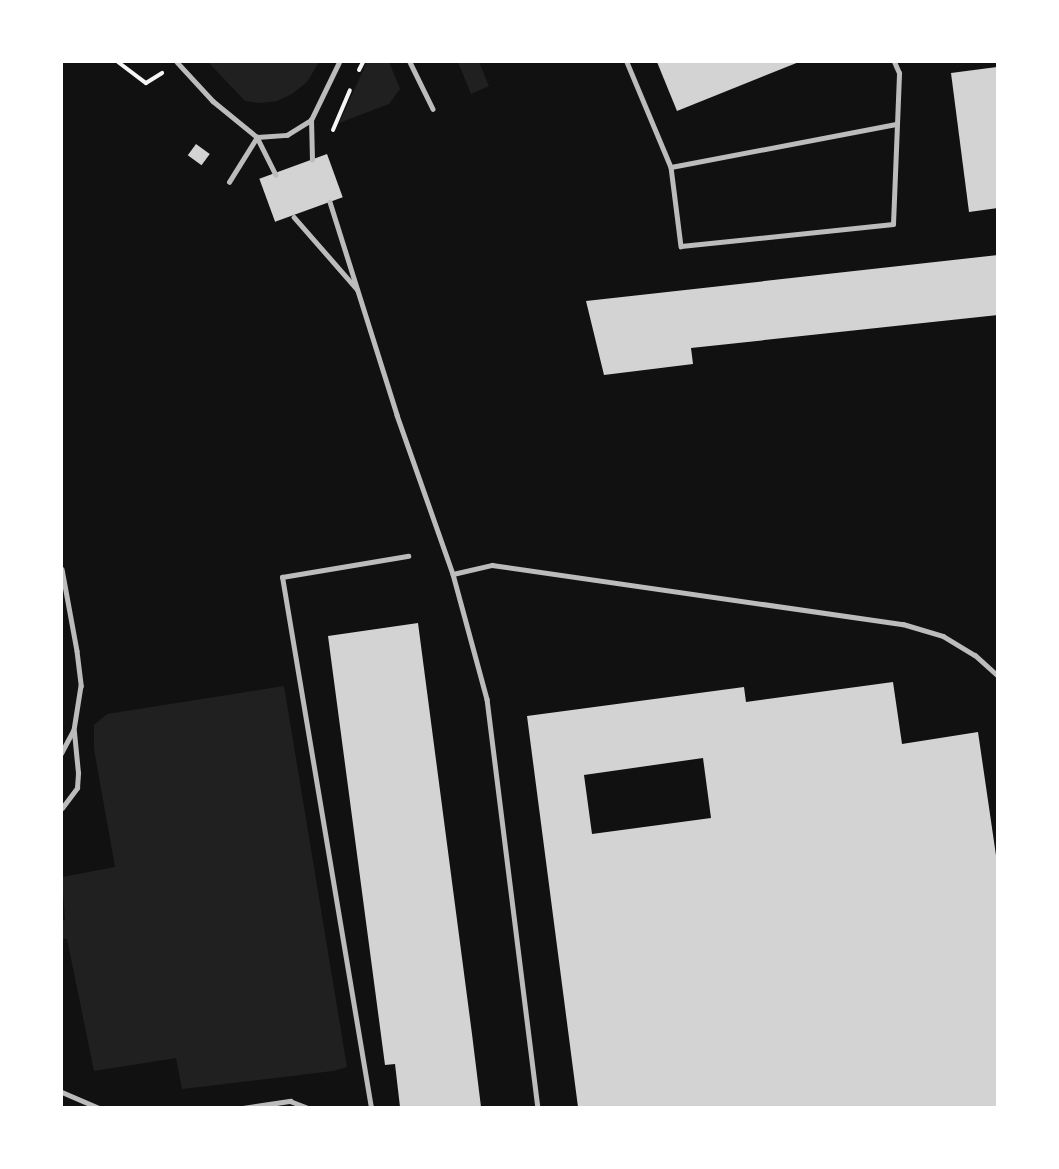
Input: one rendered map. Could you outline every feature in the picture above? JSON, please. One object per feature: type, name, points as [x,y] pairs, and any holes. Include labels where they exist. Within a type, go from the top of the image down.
[{"type":"lane","points":[[177,62],[213,101],[257,136],[276,175]]},
{"type":"lane","points":[[312,160],[311,120],[339,62]]},
{"type":"lane","points":[[410,62],[433,109]]},
{"type":"lane","points":[[627,62],[671,167],[681,246],[893,224],[899,73],[894,62]]},
{"type":"lane","points":[[257,136],[287,135],[311,120]]},
{"type":"lane","points":[[671,167],[897,124]]},
{"type":"lane","points":[[229,182],[257,136]]},
{"type":"lane","points":[[330,202],[341,244],[360,292],[397,415],[453,574],[487,699],[538,1107]]},
{"type":"lane","points":[[294,217],[360,292]]},
{"type":"lane","points":[[371,1107],[282,577],[408,556]]},
{"type":"lane","points":[[453,574],[492,565],[903,624],[943,636],[975,655],[998,675]]},
{"type":"lane","points":[[62,569],[81,686],[74,730],[77,788],[62,808]]},
{"type":"lane","points":[[62,753],[74,730]]},
{"type":"lane","points":[[62,1092],[99,1107]]},
{"type":"lane","points":[[243,1107],[290,1101],[308,1107]]},
{"type":"path","points":[[118,62],[146,83],[177,62]]},
{"type":"shaded area","points":[[208,62],[319,62],[307,82],[292,94],[277,101],[261,103],[245,101]]},
{"type":"shaded area","points":[[367,62],[389,62],[400,89],[389,104],[339,123]]},
{"type":"shaded area","points":[[458,62],[479,62],[489,86],[471,94]]},
{"type":"shaded area","points":[[284,686],[347,1067],[333,1071],[182,1089],[176,1058],[94,1071],[67,939],[62,939],[62,921],[65,920],[62,877],[115,867],[94,749],[94,725],[107,714]]},
{"type":"building","points":[[657,62],[799,62],[677,111]]},
{"type":"building","points":[[997,67],[998,208],[969,212],[951,73]]},
{"type":"building","points":[[196,144],[210,154],[202,165],[188,155]]},
{"type":"building","points":[[327,154],[343,197],[275,222],[259,179]]},
{"type":"building","points":[[998,255],[998,315],[691,348],[693,364],[604,375],[586,301]]},
{"type":"building","points":[[418,623],[481,1107],[400,1107],[395,1064],[385,1065],[328,636]]},
{"type":"building","points":[[893,682],[902,744],[978,732],[998,869],[998,1107],[578,1107],[527,716],[744,687],[746,702]],"holes":[[[703,758],[711,818],[592,834],[584,775]]]}]
